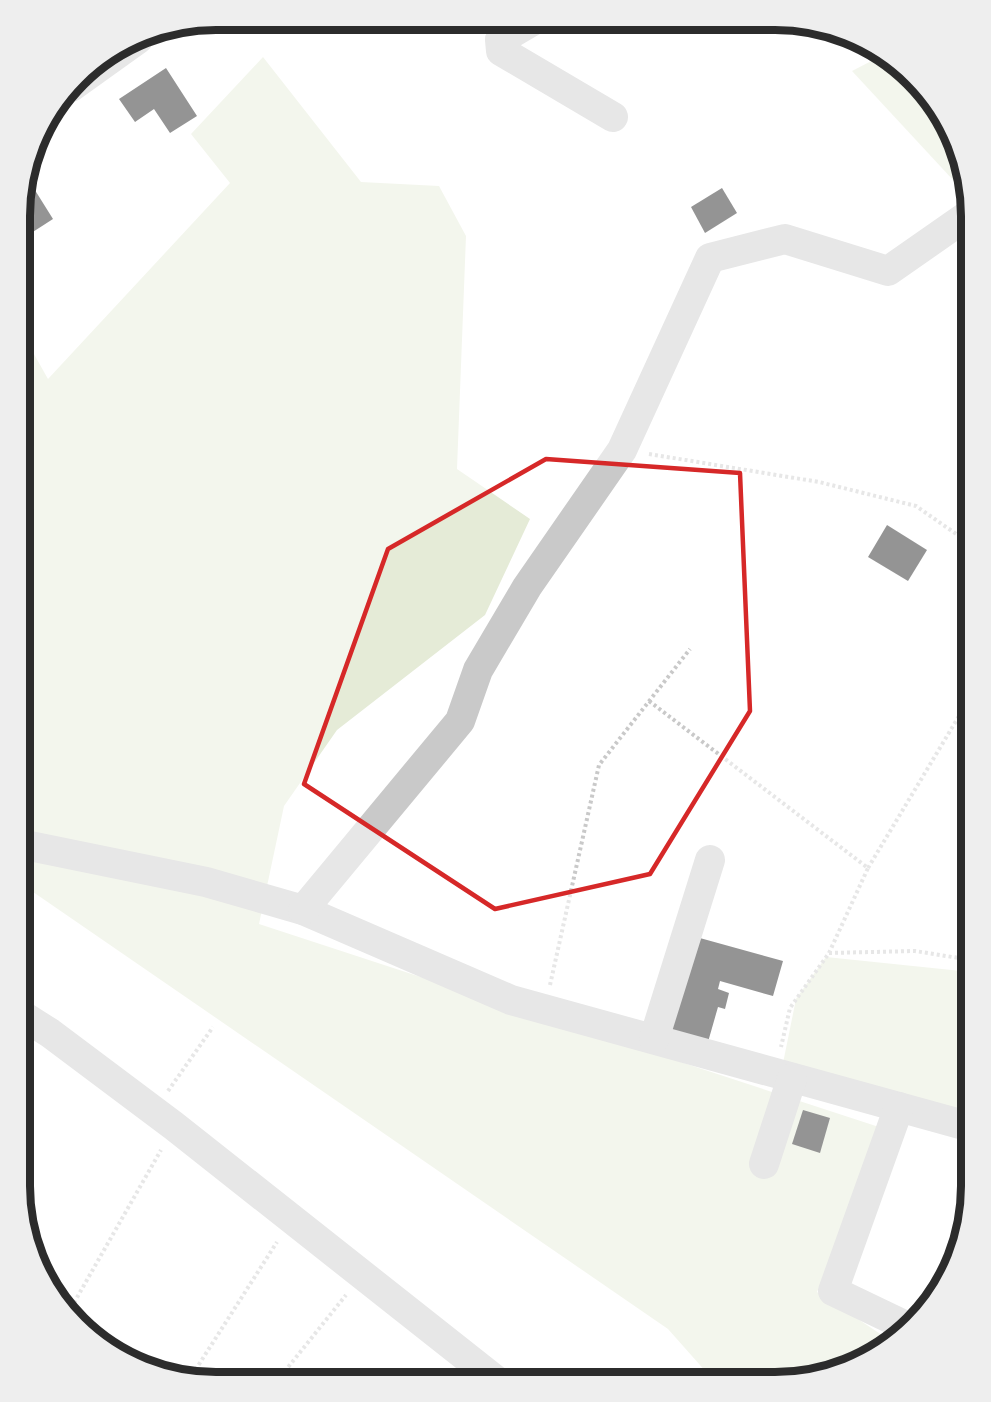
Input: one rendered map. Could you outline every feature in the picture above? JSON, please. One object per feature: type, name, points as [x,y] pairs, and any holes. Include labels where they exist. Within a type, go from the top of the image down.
[{"type":"street","points":[[517,30],[500,40],[501,51],[614,117]]},
{"type":"street","points":[[303,910],[460,721],[478,670],[527,587],[622,450],[710,258],[785,239],[888,271],[961,220]]},
{"type":"street","points":[[30,846],[206,882],[303,910],[511,1000],[961,1124]]},
{"type":"street","points":[[654,1039],[710,860]]},
{"type":"street","points":[[30,1020],[164,1118],[485,1372]]},
{"type":"street","points":[[764,1164],[784,1075]]},
{"type":"street","points":[[899,1107],[833,1291],[901,1323]]},
{"type":"path","points":[[622,450],[819,482],[916,506],[959,536]]},
{"type":"path","points":[[545,1009],[599,765],[690,649]]},
{"type":"path","points":[[649,701],[868,868]]},
{"type":"path","points":[[784,1075],[790,1008],[829,953],[868,868],[961,713]]},
{"type":"path","points":[[829,953],[915,951],[961,958]]},
{"type":"path","points":[[73,1304],[164,1118],[213,1028]]},
{"type":"path","points":[[195,1370],[292,1219]]},
{"type":"path","points":[[285,1372],[362,1274]]},
{"type":"highlighted area","points":[[546,459],[740,473],[750,711],[650,874],[495,909],[304,784],[388,549]]},
{"type":"green space","points":[[263,57],[361,182],[439,186],[466,236],[457,469],[530,519],[485,615],[337,730],[284,806],[259,924],[882,1128],[817,1292],[884,1336],[857,1353],[835,1362],[799,1370],[706,1372],[668,1329],[30,890],[30,347],[48,379],[230,183],[191,134]]},
{"type":"green space","points":[[875,59],[898,76],[915,93],[942,134],[955,168],[958,185],[852,71]]},
{"type":"green space","points":[[826,957],[961,971],[961,1123],[782,1068],[796,999]]},
{"type":"building","points":[[166,68],[197,116],[170,133],[154,109],[135,122],[119,99]]},
{"type":"building","points":[[33,187],[53,219],[30,234],[30,216]]},
{"type":"building","points":[[722,188],[737,213],[705,233],[691,207]]},
{"type":"building","points":[[887,525],[927,550],[908,581],[868,557]]},
{"type":"building","points":[[689,935],[783,961],[773,996],[720,981],[718,989],[729,993],[725,1009],[718,1007],[708,1042],[664,1030]]},
{"type":"building","points":[[803,1110],[830,1118],[820,1153],[792,1144]]}]
